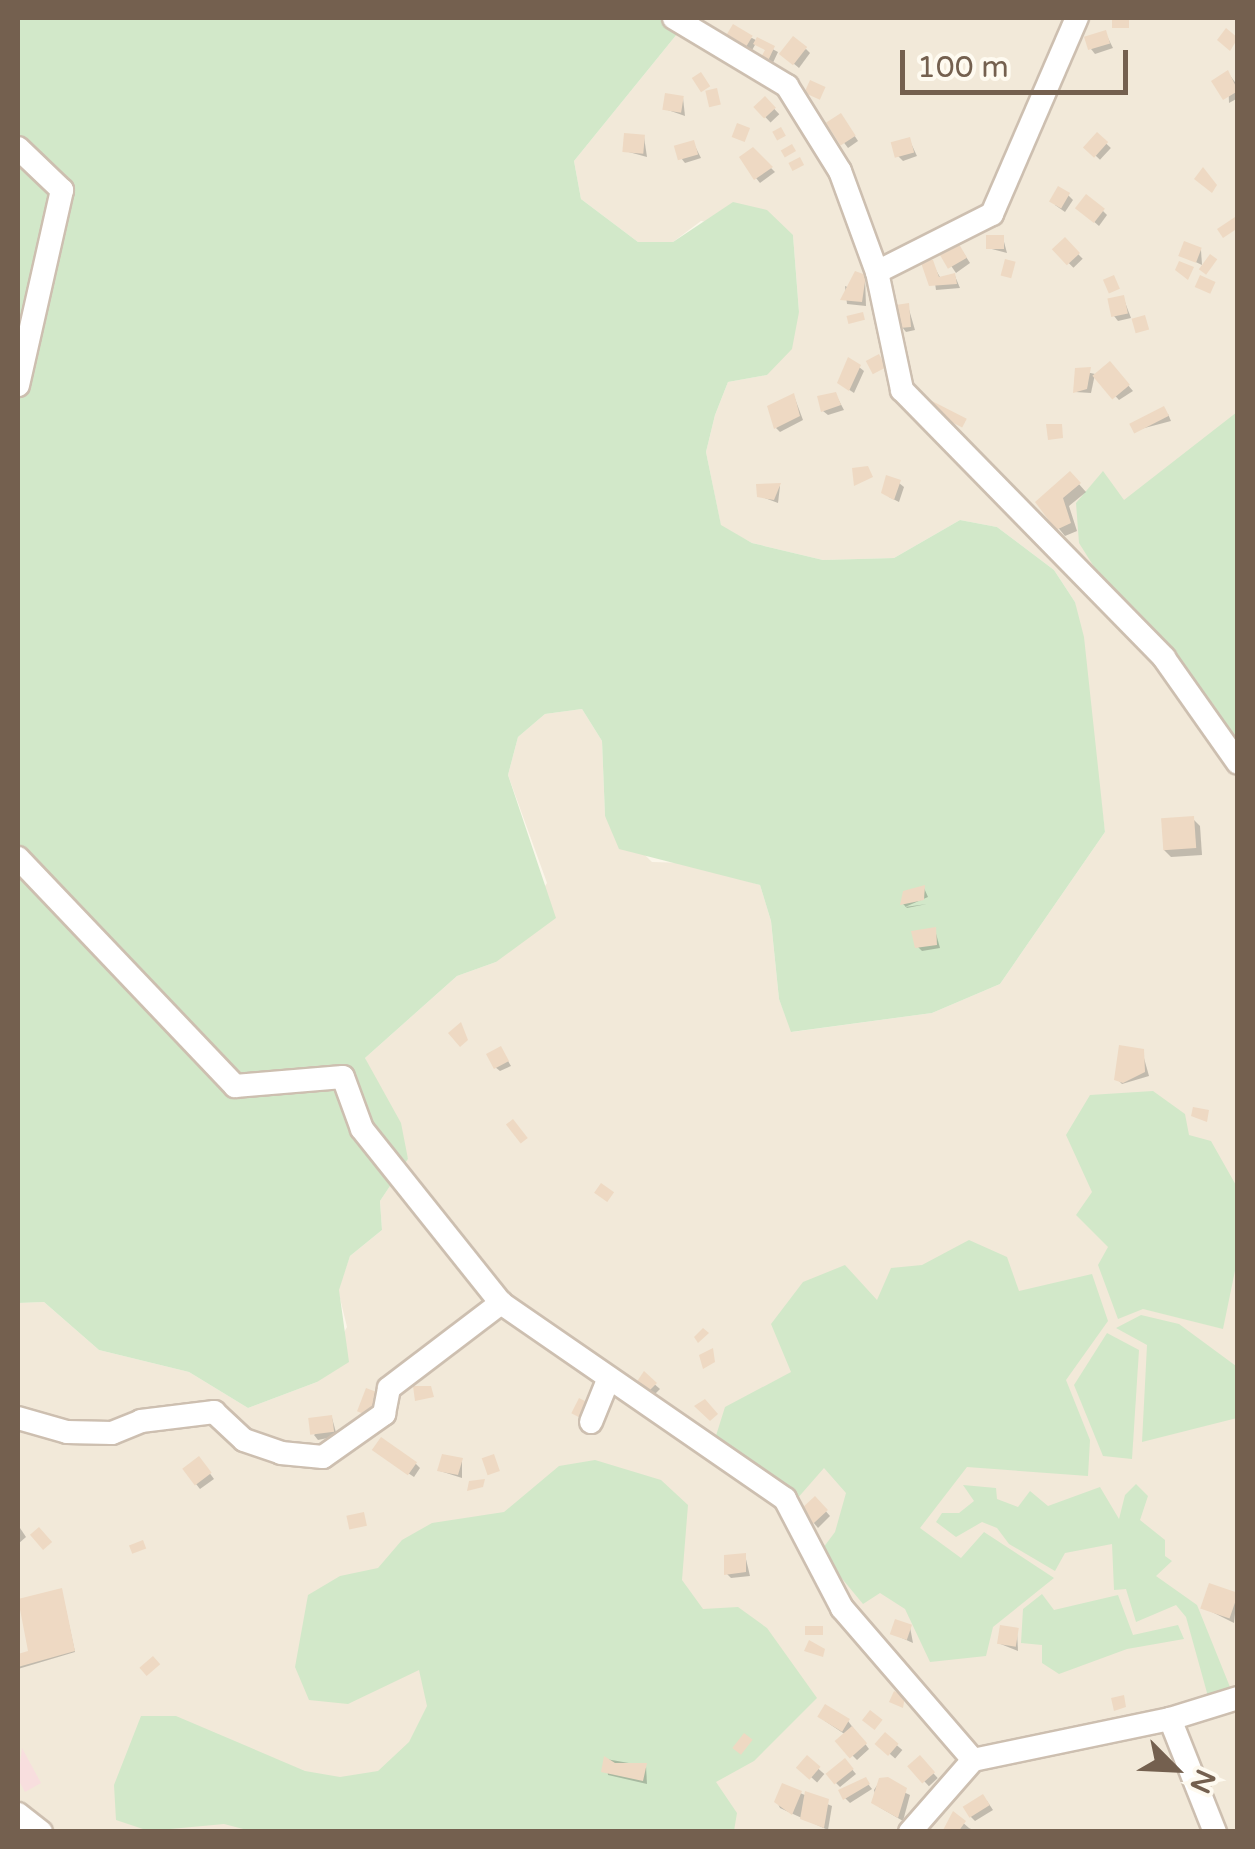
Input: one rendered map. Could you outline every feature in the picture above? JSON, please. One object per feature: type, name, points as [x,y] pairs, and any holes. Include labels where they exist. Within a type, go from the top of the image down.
[{"type":"street","points":[[674,18],[787,86],[840,171],[877,272],[902,390],[1164,658],[1238,764]]},
{"type":"street","points":[[877,272],[992,214],[1077,18]]},
{"type":"street","points":[[18,148],[62,190],[18,384]]},
{"type":"street","points":[[18,858],[235,1086],[343,1077],[362,1129],[501,1303],[785,1499],[842,1608],[973,1760]]},
{"type":"street","points":[[18,1418],[66,1432],[112,1433],[141,1421],[214,1412],[244,1440],[281,1453],[323,1457],[384,1414],[388,1388],[501,1303]]},
{"type":"street","points":[[591,1422],[608,1380]]},
{"type":"street","points":[[910,1832],[973,1760],[1170,1719],[1238,1698]]},
{"type":"street","points":[[1170,1719],[1216,1832]]},
{"type":"street","points":[[18,1814],[41,1832]]},
{"type":"shaded area","points":[[690,18],[1237,18],[1237,1831],[18,1832],[18,1303],[44,1302],[99,1350],[189,1372],[248,1408],[317,1382],[347,1327],[338,1290],[350,1256],[382,1230],[380,1201],[408,1159],[365,1058],[457,976],[496,962],[547,883],[508,775],[518,737],[545,714],[582,709],[602,741],[605,816],[652,862],[688,863],[760,885],[771,921],[779,999],[792,1032],[932,1013],[1000,984],[1105,832],[1075,602],[1054,570],[997,527],[960,520],[894,558],[823,560],[752,543],[721,526],[706,452],[715,415],[728,382],[767,375],[799,312],[793,235],[701,221],[673,242],[638,242],[581,199],[574,161]]},
{"type":"shaded area","points":[[22,1748],[41,1783],[25,1792],[18,1779]]},
{"type":"green space","points":[[18,18],[690,18],[574,161],[581,199],[638,242],[673,242],[733,202],[767,210],[793,235],[799,312],[792,349],[767,375],[728,382],[715,415],[706,452],[721,525],[752,543],[823,560],[894,558],[960,520],[997,527],[1054,570],[1075,602],[1084,637],[1105,832],[1000,984],[932,1013],[791,1032],[779,999],[771,921],[760,885],[619,849],[605,816],[602,741],[582,709],[545,714],[518,737],[508,775],[556,918],[496,962],[457,976],[365,1058],[401,1123],[408,1159],[380,1201],[382,1230],[350,1256],[339,1290],[349,1362],[317,1382],[248,1408],[189,1372],[99,1350],[44,1302],[18,1303]]},
{"type":"green space","points":[[1237,412],[1237,742],[1213,704],[1101,578],[1079,543],[1076,503],[1103,471],[1124,500]]},
{"type":"green space","points":[[1153,1091],[1185,1114],[1189,1135],[1211,1141],[1237,1187],[1237,1261],[1223,1329],[1143,1309],[1118,1319],[1098,1265],[1108,1247],[1076,1215],[1092,1192],[1066,1135],[1090,1095]]},
{"type":"green space","points":[[969,1240],[1007,1257],[1019,1291],[1092,1274],[1108,1321],[1066,1380],[1090,1440],[1088,1476],[967,1467],[920,1528],[961,1558],[984,1532],[1054,1578],[993,1627],[986,1656],[930,1662],[905,1609],[880,1593],[863,1604],[820,1552],[835,1532],[846,1493],[824,1468],[796,1500],[714,1442],[725,1407],[791,1372],[771,1324],[803,1282],[845,1265],[877,1300],[891,1268],[922,1265]]},
{"type":"green space","points":[[1141,1315],[1179,1324],[1236,1366],[1237,1418],[1142,1442],[1147,1345],[1116,1328]]},
{"type":"green space","points":[[1107,1333],[1139,1350],[1132,1459],[1103,1456],[1074,1385]]},
{"type":"green space","points":[[595,1460],[661,1480],[688,1505],[682,1580],[703,1609],[738,1607],[767,1628],[817,1698],[754,1761],[716,1782],[737,1813],[734,1831],[255,1832],[224,1824],[149,1831],[116,1820],[114,1785],[141,1716],[176,1716],[305,1771],[340,1777],[378,1771],[409,1742],[427,1706],[419,1670],[348,1704],[309,1700],[295,1667],[308,1595],[340,1576],[378,1568],[402,1540],[432,1523],[504,1512],[559,1466]]},
{"type":"green space","points":[[1136,1484],[1148,1496],[1140,1520],[1165,1540],[1165,1556],[1172,1561],[1156,1576],[1197,1605],[1232,1692],[1209,1700],[1186,1617],[1176,1605],[1136,1622],[1126,1589],[1114,1590],[1112,1544],[1065,1553],[1055,1571],[1009,1544],[997,1528],[982,1522],[956,1537],[936,1522],[942,1513],[959,1513],[974,1501],[963,1485],[996,1488],[997,1499],[1018,1507],[1030,1491],[1048,1506],[1100,1487],[1119,1519],[1125,1495]]},
{"type":"green space","points":[[1042,1594],[1054,1610],[1118,1595],[1133,1635],[1178,1625],[1184,1639],[1127,1649],[1059,1674],[1042,1663],[1042,1645],[1021,1643],[1023,1609]]},
{"type":"building","points":[[1112,18],[1129,18],[1129,28],[1112,28]]},
{"type":"building","points":[[733,24],[753,36],[743,51],[724,39]]},
{"type":"building","points":[[1226,28],[1238,38],[1230,51],[1217,40]]},
{"type":"building","points":[[1106,30],[1110,43],[1088,50],[1084,37]]},
{"type":"building","points":[[793,36],[807,47],[793,65],[779,54]]},
{"type":"building","points":[[757,37],[775,46],[766,65],[759,61],[765,50],[753,44]]},
{"type":"building","points":[[1228,70],[1238,91],[1223,100],[1211,81]]},
{"type":"building","points":[[701,72],[710,86],[701,92],[692,78]]},
{"type":"building","points":[[810,80],[826,87],[820,100],[804,93]]},
{"type":"building","points":[[717,88],[721,105],[709,107],[705,91]]},
{"type":"building","points":[[665,93],[684,96],[681,113],[662,110]]},
{"type":"building","points":[[765,96],[776,108],[764,119],[753,107]]},
{"type":"building","points":[[841,113],[856,136],[841,145],[826,123]]},
{"type":"building","points":[[737,123],[750,128],[745,142],[732,137]]},
{"type":"building","points":[[781,127],[786,136],[777,141],[772,132]]},
{"type":"building","points":[[1097,132],[1108,142],[1094,158],[1083,148]]},
{"type":"building","points":[[624,133],[645,135],[643,154],[622,152]]},
{"type":"building","points":[[910,137],[914,152],[895,158],[891,142]]},
{"type":"building","points":[[694,140],[698,154],[678,160],[674,146]]},
{"type":"building","points":[[792,144],[796,151],[785,157],[781,150]]},
{"type":"building","points":[[753,147],[773,167],[754,180],[739,157]]},
{"type":"building","points":[[800,157],[804,165],[793,171],[788,163]]},
{"type":"building","points":[[1203,167],[1217,185],[1212,193],[1194,179]]},
{"type":"building","points":[[1058,186],[1070,193],[1061,209],[1049,202]]},
{"type":"building","points":[[1086,194],[1105,209],[1094,223],[1075,208]]},
{"type":"building","points":[[1235,217],[1238,228],[1223,238],[1217,229]]},
{"type":"building","points":[[986,235],[1004,235],[1004,249],[986,249]]},
{"type":"building","points":[[1065,237],[1080,253],[1067,265],[1052,249]]},
{"type":"building","points":[[1184,241],[1202,248],[1196,263],[1178,256]]},
{"type":"building","points":[[959,244],[967,258],[948,269],[940,255]]},
{"type":"building","points":[[1210,254],[1217,259],[1206,275],[1199,269]]},
{"type":"building","points":[[1005,259],[1016,262],[1011,278],[1001,275]]},
{"type":"building","points":[[920,260],[933,260],[939,277],[955,273],[957,284],[929,286]]},
{"type":"building","points":[[1179,261],[1194,267],[1188,280],[1175,270]]},
{"type":"building","points":[[855,271],[866,275],[862,302],[840,300]]},
{"type":"building","points":[[1114,275],[1120,289],[1109,293],[1103,280]]},
{"type":"building","points":[[1200,275],[1216,282],[1210,294],[1195,287]]},
{"type":"building","points":[[1124,295],[1128,314],[1111,317],[1107,299]]},
{"type":"building","points":[[909,303],[911,327],[900,328],[896,305]]},
{"type":"building","points":[[863,312],[865,320],[848,324],[847,316]]},
{"type":"building","points":[[1145,315],[1149,329],[1136,333],[1132,319]]},
{"type":"building","points":[[879,354],[886,367],[873,374],[866,361]]},
{"type":"building","points":[[848,357],[861,365],[849,391],[837,383]]},
{"type":"building","points":[[1110,361],[1130,385],[1112,400],[1092,376]]},
{"type":"building","points":[[1091,367],[1087,389],[1073,393],[1075,368]]},
{"type":"building","points":[[836,392],[841,405],[821,412],[817,396]]},
{"type":"building","points":[[794,393],[800,416],[774,429],[767,406]]},
{"type":"building","points":[[932,401],[967,419],[962,428],[927,410]]},
{"type":"building","points":[[1164,406],[1169,416],[1134,434],[1129,424]]},
{"type":"building","points":[[1046,424],[1062,424],[1063,438],[1048,440]]},
{"type":"building","points":[[868,466],[873,477],[854,486],[852,468]]},
{"type":"building","points":[[1070,471],[1081,483],[1063,498],[1071,523],[1056,530],[1035,502]]},
{"type":"building","points":[[886,475],[901,480],[894,500],[881,493]]},
{"type":"building","points":[[781,483],[774,500],[757,497],[756,484]]},
{"type":"building","points":[[1194,816],[1196,848],[1163,850],[1161,818]]},
{"type":"building","points":[[925,885],[924,900],[900,905],[903,891]]},
{"type":"building","points":[[936,927],[937,945],[915,948],[911,931]]},
{"type":"building","points":[[461,1022],[468,1040],[460,1047],[448,1033]]},
{"type":"building","points":[[1119,1045],[1144,1049],[1145,1072],[1123,1083],[1114,1080]]},
{"type":"building","points":[[501,1046],[509,1061],[494,1069],[486,1054]]},
{"type":"building","points":[[1193,1107],[1209,1110],[1207,1122],[1191,1116]]},
{"type":"building","points":[[513,1119],[528,1138],[521,1143],[506,1125]]},
{"type":"building","points":[[601,1183],[614,1192],[607,1202],[594,1193]]},
{"type":"building","points":[[703,1328],[709,1333],[698,1343],[694,1337]]},
{"type":"building","points":[[713,1348],[715,1362],[703,1369],[699,1355]]},
{"type":"building","points":[[644,1371],[657,1383],[644,1396],[632,1389]]},
{"type":"building","points":[[413,1386],[431,1386],[434,1397],[415,1401]]},
{"type":"building","points":[[366,1388],[382,1394],[373,1417],[357,1411]]},
{"type":"building","points":[[579,1398],[589,1403],[581,1418],[571,1413]]},
{"type":"building","points":[[705,1399],[718,1414],[710,1421],[694,1406]]},
{"type":"building","points":[[332,1415],[334,1432],[310,1435],[308,1418]]},
{"type":"building","points":[[381,1437],[417,1462],[408,1475],[372,1450]]},
{"type":"building","points":[[442,1454],[463,1458],[458,1475],[437,1471]]},
{"type":"building","points":[[494,1454],[500,1471],[488,1475],[482,1458]]},
{"type":"building","points":[[199,1456],[212,1473],[195,1485],[182,1469]]},
{"type":"building","points":[[485,1479],[483,1487],[467,1491],[469,1481]]},
{"type":"building","points":[[815,1496],[828,1510],[813,1524],[800,1510]]},
{"type":"building","points":[[364,1512],[367,1526],[349,1529],[346,1516]]},
{"type":"building","points":[[39,1527],[52,1542],[43,1550],[30,1535]]},
{"type":"building","points":[[143,1540],[146,1548],[132,1554],[129,1545]]},
{"type":"building","points":[[746,1553],[746,1572],[724,1575],[724,1555]]},
{"type":"building","points":[[1209,1583],[1238,1593],[1230,1619],[1200,1609]]},
{"type":"building","points":[[62,1588],[75,1651],[18,1667],[18,1654],[28,1651],[18,1599]]},
{"type":"building","points":[[895,1619],[912,1625],[907,1640],[890,1634]]},
{"type":"building","points":[[1000,1625],[1019,1628],[1016,1647],[997,1644]]},
{"type":"building","points":[[805,1626],[823,1626],[823,1635],[805,1635]]},
{"type":"building","points":[[809,1640],[825,1649],[823,1657],[804,1651]]},
{"type":"building","points":[[153,1656],[160,1664],[147,1676],[139,1668]]},
{"type":"building","points":[[894,1691],[905,1696],[903,1708],[889,1702]]},
{"type":"building","points":[[1124,1695],[1126,1707],[1114,1711],[1111,1698]]},
{"type":"building","points":[[825,1704],[850,1719],[842,1732],[817,1717]]},
{"type":"building","points":[[870,1710],[883,1720],[875,1730],[862,1720]]},
{"type":"building","points":[[852,1726],[867,1743],[850,1758],[835,1741]]},
{"type":"building","points":[[885,1732],[899,1744],[888,1756],[875,1744]]},
{"type":"building","points":[[744,1733],[753,1740],[741,1755],[732,1748]]},
{"type":"building","points":[[807,1755],[821,1767],[809,1780],[796,1768]]},
{"type":"building","points":[[920,1755],[935,1772],[922,1784],[907,1766]]},
{"type":"building","points":[[604,1756],[615,1763],[647,1763],[643,1781],[601,1772]]},
{"type":"building","points":[[845,1758],[854,1769],[834,1785],[826,1774]]},
{"type":"building","points":[[866,1777],[870,1784],[843,1800],[838,1790]]},
{"type":"building","points":[[888,1777],[907,1788],[898,1818],[871,1803],[879,1778]]},
{"type":"building","points":[[782,1783],[802,1791],[792,1815],[774,1802]]},
{"type":"building","points":[[805,1791],[829,1799],[824,1828],[800,1819]]},
{"type":"building","points":[[983,1794],[990,1805],[970,1818],[963,1807]]},
{"type":"building","points":[[953,1811],[966,1821],[958,1832],[942,1832]]}]
